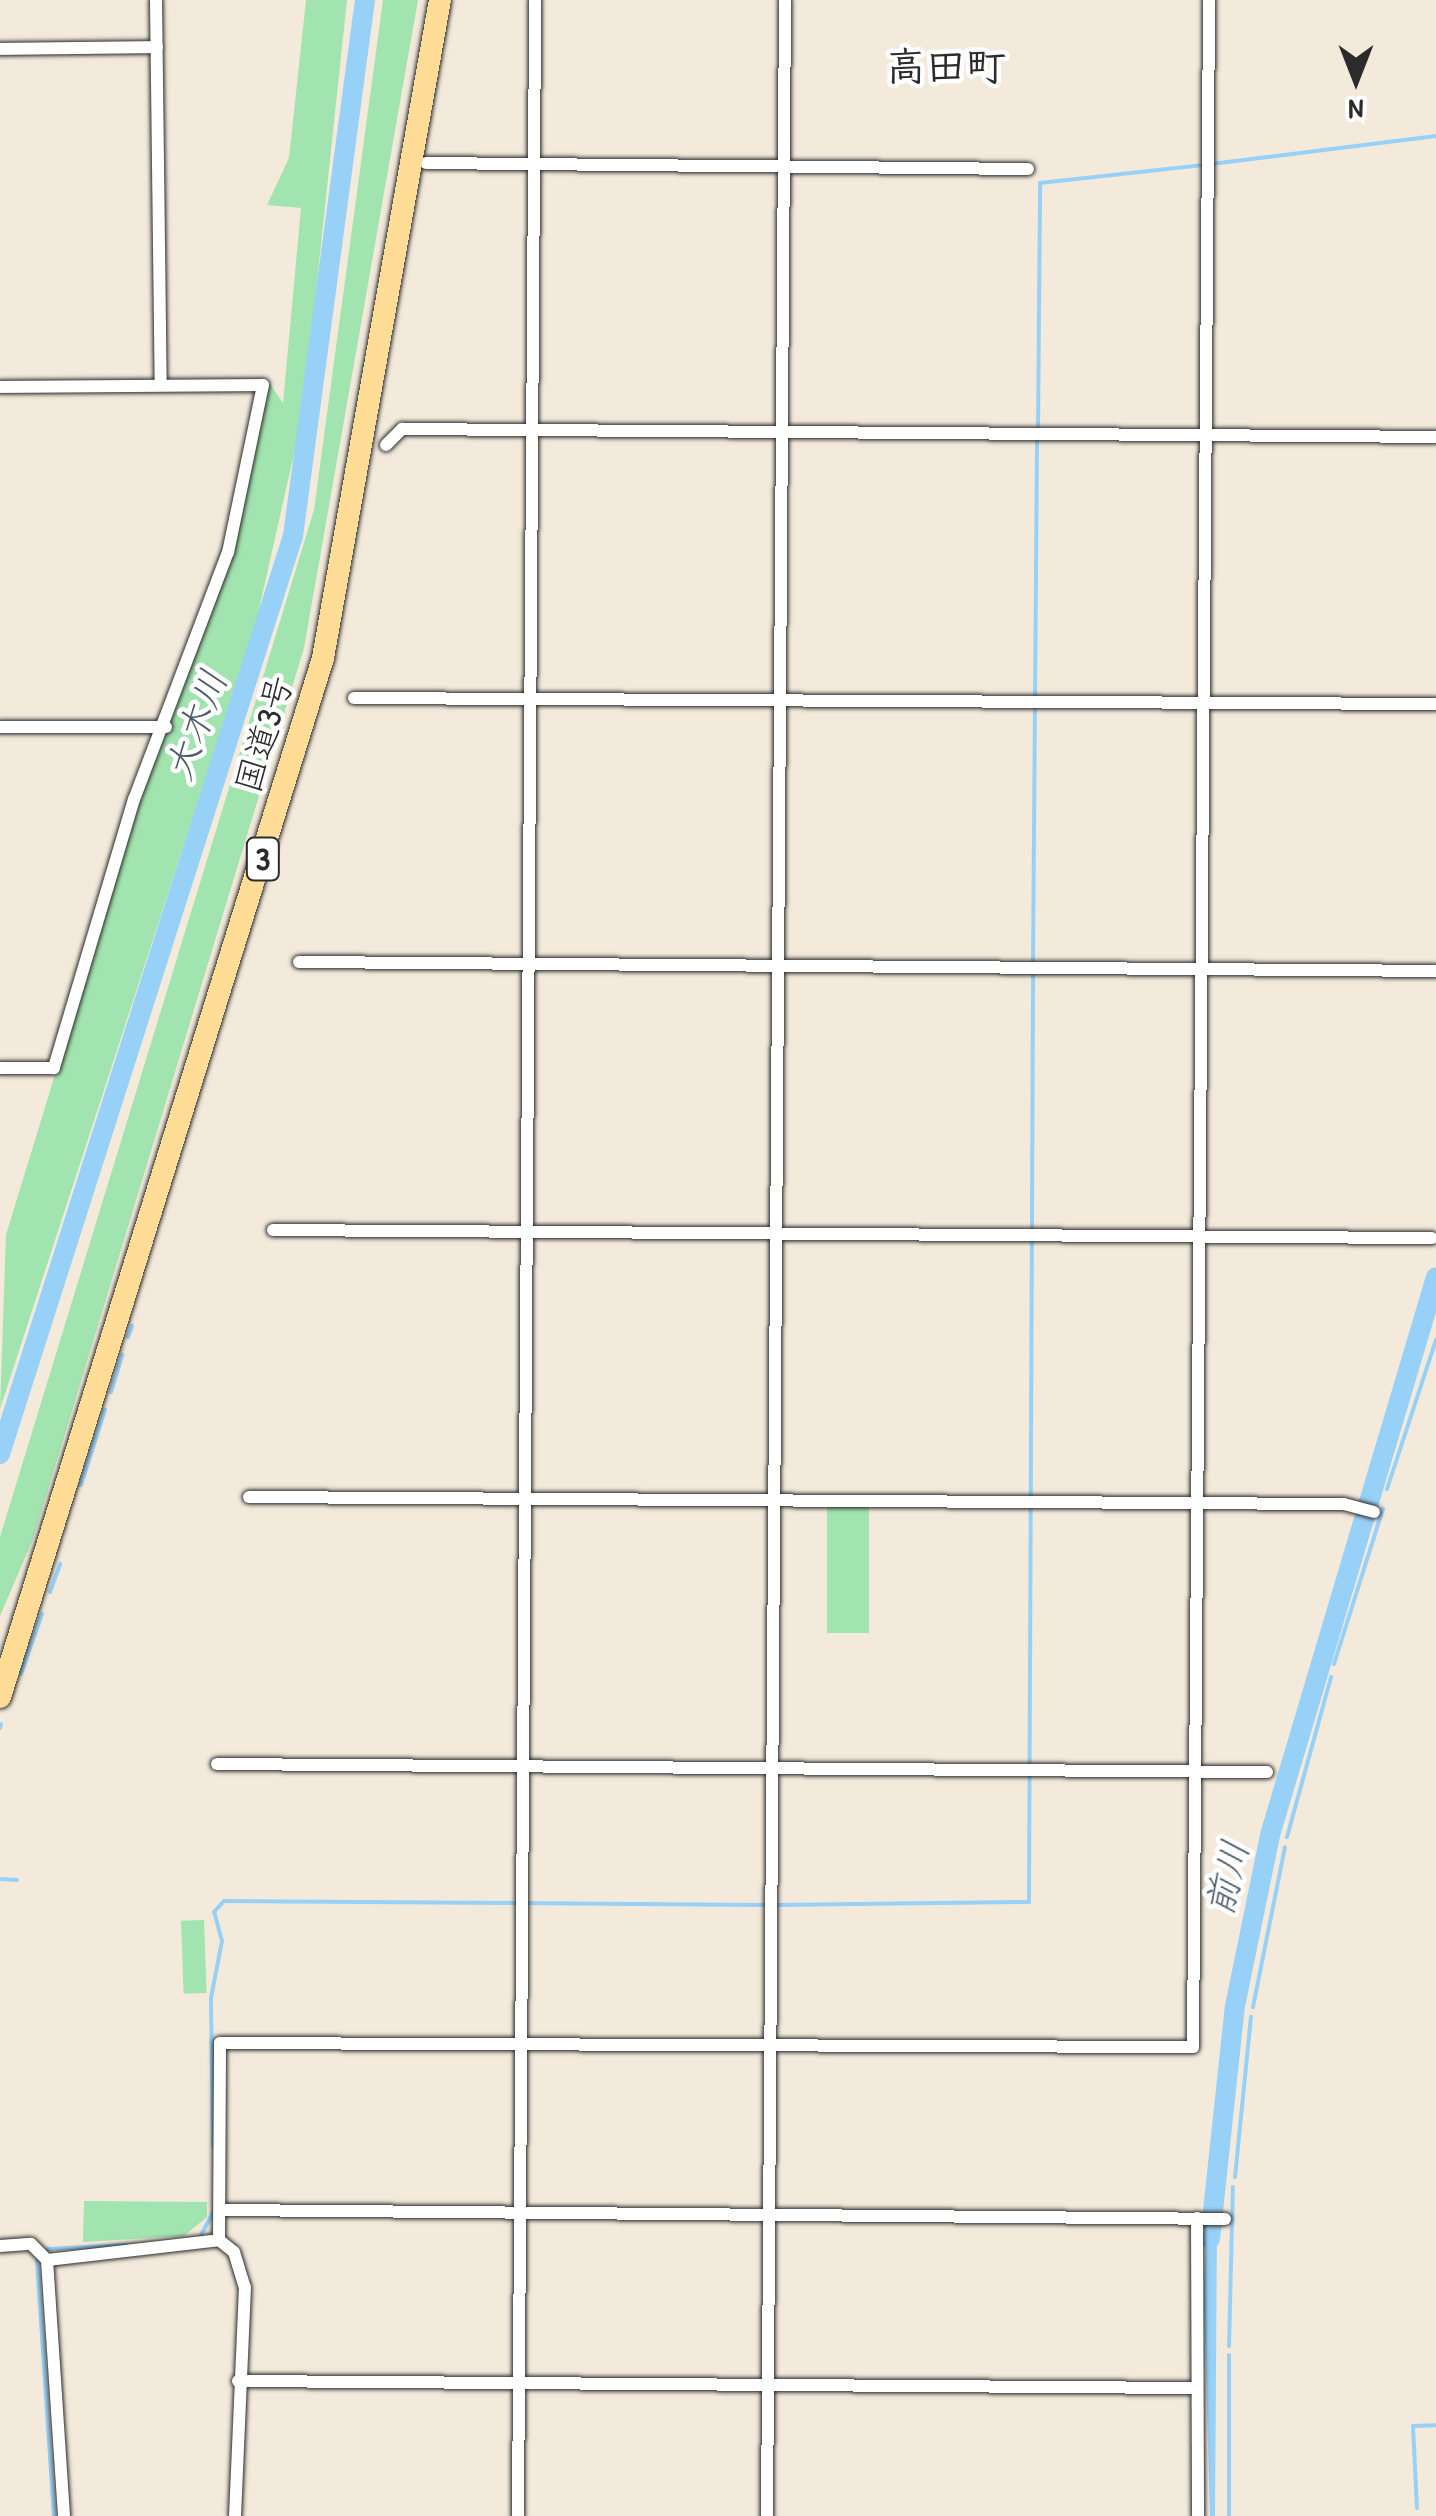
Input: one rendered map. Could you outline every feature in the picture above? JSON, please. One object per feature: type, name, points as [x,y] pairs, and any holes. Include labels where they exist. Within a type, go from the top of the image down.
[{"type":"highway","name":"国道3号","points":[[0,1697],[324,658],[440,0]]},
{"type":"street","points":[[156,0],[161,385]]},
{"type":"street","points":[[518,2516],[535,0]]},
{"type":"street","points":[[767,2516],[786,0]]},
{"type":"street","points":[[219,2240],[223,2210],[220,2043],[1193,2047],[1209,0]]},
{"type":"street","points":[[0,49],[156,47]]},
{"type":"street","points":[[426,164],[1028,169]]},
{"type":"street","points":[[0,387],[264,385],[228,552],[166,727],[125,826],[54,1068],[0,1068]]},
{"type":"street","points":[[386,445],[393,430],[1436,438]]},
{"type":"street","points":[[354,698],[1436,704]]},
{"type":"street","points":[[0,728],[166,727]]},
{"type":"street","points":[[299,962],[1436,971]]},
{"type":"street","points":[[273,1230],[1432,1238]]},
{"type":"street","points":[[249,1498],[1344,1504],[1374,1512]]},
{"type":"street","points":[[217,1764],[1266,1772]]},
{"type":"street","points":[[223,2210],[1224,2218]]},
{"type":"street","points":[[1198,2218],[1198,2516]]},
{"type":"street","points":[[0,2246],[42,2256],[219,2240],[234,2252],[245,2287],[235,2516]]},
{"type":"street","points":[[42,2256],[64,2516]]},
{"type":"street","points":[[238,2381],[1196,2388]]},
{"type":"green space","points":[[306,0],[347,0],[303,414],[255,627],[0,1409],[6,1235],[129,832],[233,550],[268,381],[283,403],[301,208],[267,205],[289,158]]},
{"type":"green space","points":[[383,0],[418,0],[304,648],[33,1539],[0,1616],[0,1537],[314,510]]},
{"type":"green space","points":[[827,1506],[869,1506],[869,1633],[827,1633]]},
{"type":"green space","points":[[204,1920],[207,1993],[184,1994],[181,1921]]},
{"type":"green space","points":[[84,2201],[207,2202],[207,2217],[184,2236],[83,2242]]},
{"type":"water","points":[[1217,2222],[1215,2516],[1210,2516],[1204,2298],[1206,2223]]},
{"type":"waterway","name":"大木川","points":[[0,1454],[293,536],[365,0]]},
{"type":"waterway","points":[[1211,164],[1436,136]]},
{"type":"waterway","points":[[1038,429],[1040,183],[1202,165]]},
{"type":"waterway","points":[[1033,964],[1037,438]]},
{"type":"waterway","points":[[775,1905],[1029,1902],[1033,973]]},
{"type":"waterway","name":"前川","points":[[1210,2239],[1235,2006],[1270,1835],[1436,1277]]},
{"type":"waterway","points":[[128,1337],[132,1326]]},
{"type":"waterway","points":[[1387,1489],[1436,1340]]},
{"type":"waterway","points":[[111,1392],[122,1355]]},
{"type":"waterway","points":[[81,1485],[105,1410]]},
{"type":"waterway","points":[[1334,1664],[1383,1509]]},
{"type":"waterway","points":[[50,1592],[60,1564]]},
{"type":"waterway","points":[[21,1674],[42,1614]]},
{"type":"waterway","points":[[1287,1837],[1331,1677]]},
{"type":"waterway","points":[[0,1728],[1,1724]]},
{"type":"waterway","points":[[1253,2007],[1285,1847]]},
{"type":"waterway","points":[[0,1879],[17,1880]]},
{"type":"waterway","points":[[213,2146],[211,1998],[222,1941],[214,1912],[224,1901],[765,1905]]},
{"type":"waterway","points":[[1235,2177],[1251,2017]]},
{"type":"waterway","points":[[1229,2346],[1233,2187]]},
{"type":"waterway","points":[[200,2237],[214,2211]]},
{"type":"waterway","points":[[54,2516],[37,2261],[48,2249],[126,2245]]},
{"type":"waterway","points":[[1229,2355],[1229,2515]]},
{"type":"waterway","points":[[1417,2508],[1413,2426],[1436,2425]]},
{"type":"district","name":"高田町","points":[[946,65]]}]
